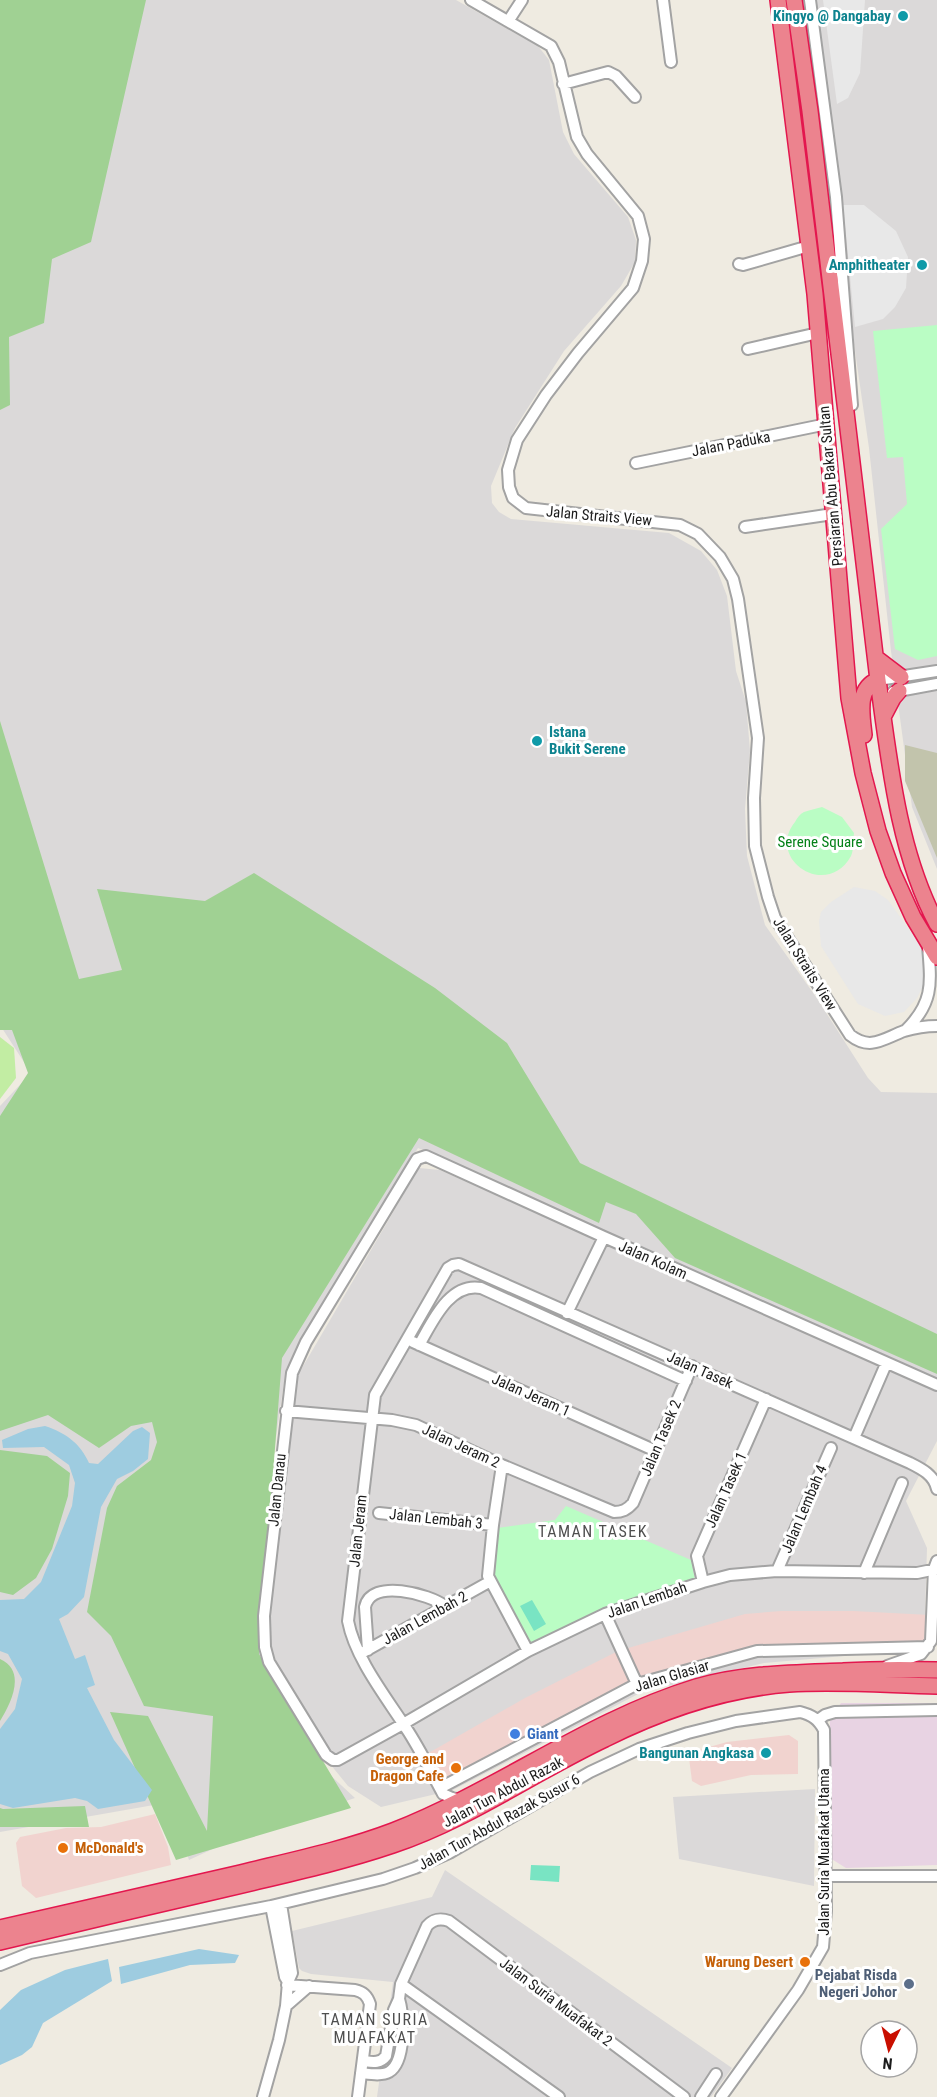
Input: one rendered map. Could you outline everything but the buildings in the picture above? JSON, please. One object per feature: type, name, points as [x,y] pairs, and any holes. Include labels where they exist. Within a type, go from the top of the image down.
[{"type":"highway","name":"Persiaran Abu Bakar Sultan","points":[[778,0],[818,333],[849,698],[863,773],[878,831],[893,873],[913,917],[937,957]]},
{"type":"highway","name":"Persiaran Abu Bakar Sultan","points":[[794,0],[810,111],[889,758],[904,830],[917,876],[937,924]]},
{"type":"highway","points":[[840,595],[852,673],[856,684],[863,692],[872,695],[879,687]]},
{"type":"highway","points":[[876,658],[900,684],[883,717]]},
{"type":"highway","points":[[863,692],[864,739],[871,804]]},
{"type":"highway","name":"Jalan Tun Abdul Razak","points":[[0,1928],[324,1852],[392,1831],[462,1800],[596,1727],[697,1687],[746,1676],[790,1672],[878,1668],[937,1670]]},
{"type":"highway","name":"Jalan Tun Abdul Razak","points":[[0,1942],[314,1868],[392,1845],[476,1810],[608,1737],[671,1712],[716,1698],[752,1689],[789,1684],[937,1686]]},
{"type":"street","name":"Jalan Straits View","points":[[471,0],[551,46],[559,62],[577,137],[587,154],[638,216],[644,239],[642,261],[633,288],[578,352],[546,395],[517,440],[508,470],[509,487],[513,498],[526,508],[680,525],[698,534],[720,557],[733,579],[738,599],[758,738],[754,810],[755,846],[775,918],[850,1035],[858,1042],[877,1043],[906,1030],[937,1026]]},
{"type":"street","points":[[509,20],[522,0]]},
{"type":"street","points":[[663,0],[671,62]]},
{"type":"street","points":[[810,0],[836,197],[855,435],[854,470]]},
{"type":"street","points":[[563,84],[608,72],[616,76],[635,97]]},
{"type":"street","points":[[739,264],[743,265],[809,246]]},
{"type":"street","points":[[748,349],[818,333]]},
{"type":"street","name":"Jalan Paduka","points":[[636,463],[826,424]]},
{"type":"street","points":[[745,527],[834,514]]},
{"type":"street","points":[[900,684],[937,671]]},
{"type":"street","points":[[879,687],[900,684],[937,684]]},
{"type":"street","name":"Jalan Straits View","points":[[906,1030],[921,1014],[929,996],[931,978],[928,941]]},
{"type":"street","name":"Jalan Kolam","points":[[420,1156],[426,1156],[604,1238],[937,1385]]},
{"type":"street","name":"Jalan Danau","points":[[403,1724],[338,1760],[329,1759],[266,1654],[264,1616],[292,1373],[306,1342],[420,1156]]},
{"type":"street","points":[[567,1313],[604,1238]]},
{"type":"street","name":"Jalan Tasek","points":[[453,1265],[459,1264],[854,1438],[926,1472],[936,1483],[937,1489]]},
{"type":"street","name":"Jalan Jeram","points":[[442,1791],[350,1631],[348,1621],[375,1395],[448,1268],[453,1265]]},
{"type":"street","name":"Jalan Tasek","points":[[419,1345],[440,1309],[460,1290],[474,1286],[686,1381]]},
{"type":"street","name":"Jalan Jeram 1","points":[[406,1339],[656,1451]]},
{"type":"street","points":[[854,1438],[886,1364]]},
{"type":"street","name":"Jalan Tasek 2","points":[[628,1509],[633,1503],[692,1366]]},
{"type":"street","name":"Jalan Tasek 1","points":[[703,1582],[697,1556],[765,1399]]},
{"type":"street","name":"Jalan Jeram 2","points":[[286,1411],[392,1420],[416,1425],[502,1465],[614,1512],[628,1509]]},
{"type":"street","name":"Jalan Lembah 4","points":[[777,1571],[831,1448]]},
{"type":"street","points":[[502,1465],[487,1570],[489,1582],[528,1651]]},
{"type":"street","points":[[864,1572],[902,1483]]},
{"type":"street","name":"Jalan Lembah 3","points":[[379,1513],[493,1525]]},
{"type":"street","name":"Jalan Lembah","points":[[403,1724],[528,1651],[604,1614],[703,1582],[730,1575],[777,1571],[917,1574],[936,1572]]},
{"type":"street","points":[[878,1668],[921,1654],[928,1647],[932,1634],[936,1572]]},
{"type":"street","name":"Jalan Lembah 2","points":[[364,1652],[489,1582]]},
{"type":"street","points":[[364,1652],[365,1606],[371,1595],[387,1591],[421,1594],[445,1606]]},
{"type":"street","points":[[604,1614],[637,1684]]},
{"type":"street","name":"Jalan Glasiar","points":[[442,1791],[637,1684],[757,1651],[928,1647]]},
{"type":"street","points":[[818,1720],[825,1714],[835,1712],[937,1710]]},
{"type":"street","name":"Jalan Tun Abdul Razak Susur 6","points":[[0,1965],[30,1953],[351,1888],[415,1868],[450,1852],[590,1772],[639,1749],[736,1721],[800,1712],[810,1714],[818,1720]]},
{"type":"street","name":"Jalan Suria Muafakat Utama","points":[[721,2097],[816,1962],[823,1947],[826,1911],[824,1730],[818,1720]]},
{"type":"street","points":[[442,1791],[452,1798],[462,1800]]},
{"type":"street","points":[[437,1812],[443,1799],[442,1791]]},
{"type":"street","points":[[825,1881],[937,1875]]},
{"type":"street","points":[[263,2097],[279,2040],[288,1983],[292,1973],[276,1905]]},
{"type":"street","points":[[276,1905],[285,1977],[288,1983]]},
{"type":"street","name":"Jalan Suria Muafakat 2","points":[[401,1984],[427,1926],[440,1919],[449,1921],[684,2097]]},
{"type":"street","points":[[291,1961],[309,1986]]},
{"type":"street","points":[[288,1983],[355,1990],[363,1992],[368,1998],[370,2004],[358,2097]]},
{"type":"street","points":[[363,2061],[377,2062],[386,2056],[401,1984],[559,2097]]},
{"type":"street","points":[[286,2006],[309,1986]]},
{"type":"street","points":[[361,2073],[387,2074],[395,2067],[399,2059],[402,2033],[403,2011],[399,2000]]},
{"type":"street","points":[[701,2097],[716,2074]]},
{"type":"shaded area","name":"Istana Bukit Serene","points":[[0,0],[456,0],[538,46],[549,60],[563,132],[574,154],[628,217],[636,240],[635,262],[621,286],[564,351],[515,428],[491,486],[492,503],[499,512],[511,519],[669,533],[701,551],[717,570],[727,596],[736,671],[746,702],[750,751],[745,809],[747,856],[765,925],[816,997],[868,1078],[881,1092],[937,1093],[937,1378],[418,1148],[286,1369],[259,1586],[264,1669],[328,1773],[355,1798],[245,1834],[189,1860],[171,1802],[0,1832],[0,1106],[31,1073],[0,1025]]},
{"type":"shaded area","points":[[816,0],[937,0],[937,869],[912,807],[891,651],[869,448],[854,344],[838,162]]},
{"type":"shaded area","points":[[823,0],[865,0],[860,73],[848,98],[837,104]]},
{"type":"shaded area","points":[[843,205],[864,205],[896,231],[908,257],[906,288],[895,307],[883,319],[855,327]]},
{"type":"shaded area","points":[[905,745],[937,753],[937,858],[905,781]]},
{"type":"shaded area","points":[[854,887],[875,891],[888,900],[923,949],[925,982],[917,998],[904,1012],[885,1016],[858,1004],[821,946],[819,921],[821,912],[831,902]]},
{"type":"shaded area","points":[[419,1168],[440,1170],[937,1388],[937,1441],[906,1501],[927,1548],[924,1649],[764,1663],[642,1692],[453,1790],[381,1807],[348,1786],[326,1759],[272,1672],[268,1640],[295,1380]]},
{"type":"shaded area","points":[[781,1611],[853,1611],[930,1615],[926,1644],[775,1648],[632,1683],[441,1784],[425,1755],[525,1698],[618,1651],[745,1614]]},
{"type":"shaded area","points":[[841,1703],[937,1703],[937,1865],[846,1868],[830,1858],[830,1721]]},
{"type":"shaded area","points":[[789,1735],[798,1741],[798,1774],[751,1775],[701,1786],[692,1781],[689,1758],[695,1751],[727,1742]]},
{"type":"shaded area","points":[[815,1789],[814,1886],[679,1859],[673,1797]]},
{"type":"shaded area","points":[[155,1814],[168,1847],[171,1865],[36,1898],[22,1886],[16,1843],[20,1837],[66,1828],[101,1827]]},
{"type":"shaded area","points":[[445,1870],[732,2068],[711,2097],[377,2097],[393,1982],[311,1974],[302,1971],[299,1968],[292,1931],[432,1897]]},
{"type":"green space","points":[[0,0],[146,0],[91,242],[52,259],[44,323],[9,337],[10,405],[0,410]]},
{"type":"green space","points":[[937,325],[937,656],[918,660],[895,649],[881,529],[907,504],[903,457],[887,458],[873,331]]},
{"type":"green space","points":[[0,721],[79,979],[122,970],[97,889],[205,901],[254,873],[435,988],[507,1043],[580,1163],[937,1334],[937,1374],[675,1258],[636,1214],[606,1202],[599,1223],[419,1138],[282,1358],[259,1654],[351,1808],[176,1860],[110,1712],[148,1716],[207,1831],[213,1716],[144,1706],[111,1636],[87,1612],[107,1508],[117,1486],[151,1460],[157,1442],[152,1422],[131,1426],[99,1448],[48,1415],[0,1431],[0,1116],[28,1073],[12,1030],[0,1030]]},
{"type":"green space","name":"Serene Square","points":[[822,807],[842,817],[854,833],[853,848],[851,856],[840,869],[828,874],[815,874],[803,869],[793,861],[788,849],[788,836],[801,814]]},
{"type":"green space","points":[[0,1037],[14,1048],[16,1078],[0,1099]]},
{"type":"green space","points":[[0,1450],[47,1456],[70,1473],[68,1496],[52,1549],[36,1578],[13,1595],[0,1592]]},
{"type":"green space","points":[[566,1506],[691,1560],[695,1580],[605,1607],[530,1644],[491,1579],[497,1528],[555,1520]]},
{"type":"green space","points":[[532,1600],[546,1624],[534,1631],[520,1606]]},
{"type":"green space","points":[[0,1659],[8,1664],[15,1679],[12,1697],[0,1721]]},
{"type":"green space","points":[[85,1806],[89,1827],[0,1827],[0,1808]]},
{"type":"green space","points":[[531,1865],[560,1866],[559,1882],[530,1880]]},
{"type":"water","points":[[45,1426],[72,1440],[89,1463],[98,1464],[133,1431],[142,1427],[150,1433],[148,1459],[133,1471],[117,1479],[101,1507],[84,1597],[68,1614],[59,1619],[75,1659],[85,1655],[95,1685],[87,1688],[114,1740],[152,1790],[145,1801],[98,1809],[87,1801],[75,1798],[13,1808],[0,1804],[0,1729],[15,1709],[22,1679],[8,1654],[0,1651],[0,1600],[24,1599],[41,1582],[72,1506],[75,1483],[69,1465],[44,1447],[3,1448],[2,1440],[28,1429]]},
{"type":"water","points":[[199,1949],[239,1955],[235,1963],[190,1965],[121,1984],[119,1967]]},
{"type":"water","points":[[108,1959],[112,1981],[43,2023],[32,2047],[22,2055],[0,2065],[0,2010],[21,1990],[65,1970]]},
{"type":"place","name":"Kingyo @ Dangabay","points":[[903,16]]},
{"type":"place","name":"Amphitheater","points":[[922,265]]},
{"type":"place","name":"Istana Bukit Serene","points":[[537,741]]},
{"type":"place","name":"Giant","points":[[515,1734]]},
{"type":"place","name":"Bangunan Angkasa","points":[[766,1753]]},
{"type":"place","name":"George and Dragon Cafe","points":[[456,1768]]},
{"type":"place","name":"McDonald's","points":[[63,1848]]},
{"type":"place","name":"Warung Desert","points":[[805,1962]]},
{"type":"place","name":"Pejabat Risda Negeri Johor","points":[[909,1984]]},
{"type":"district","name":"TAMAN TASEK","points":[[593,1531]]},
{"type":"district","name":"TAMAN SURIA MUAFAKAT","points":[[375,2028]]}]
